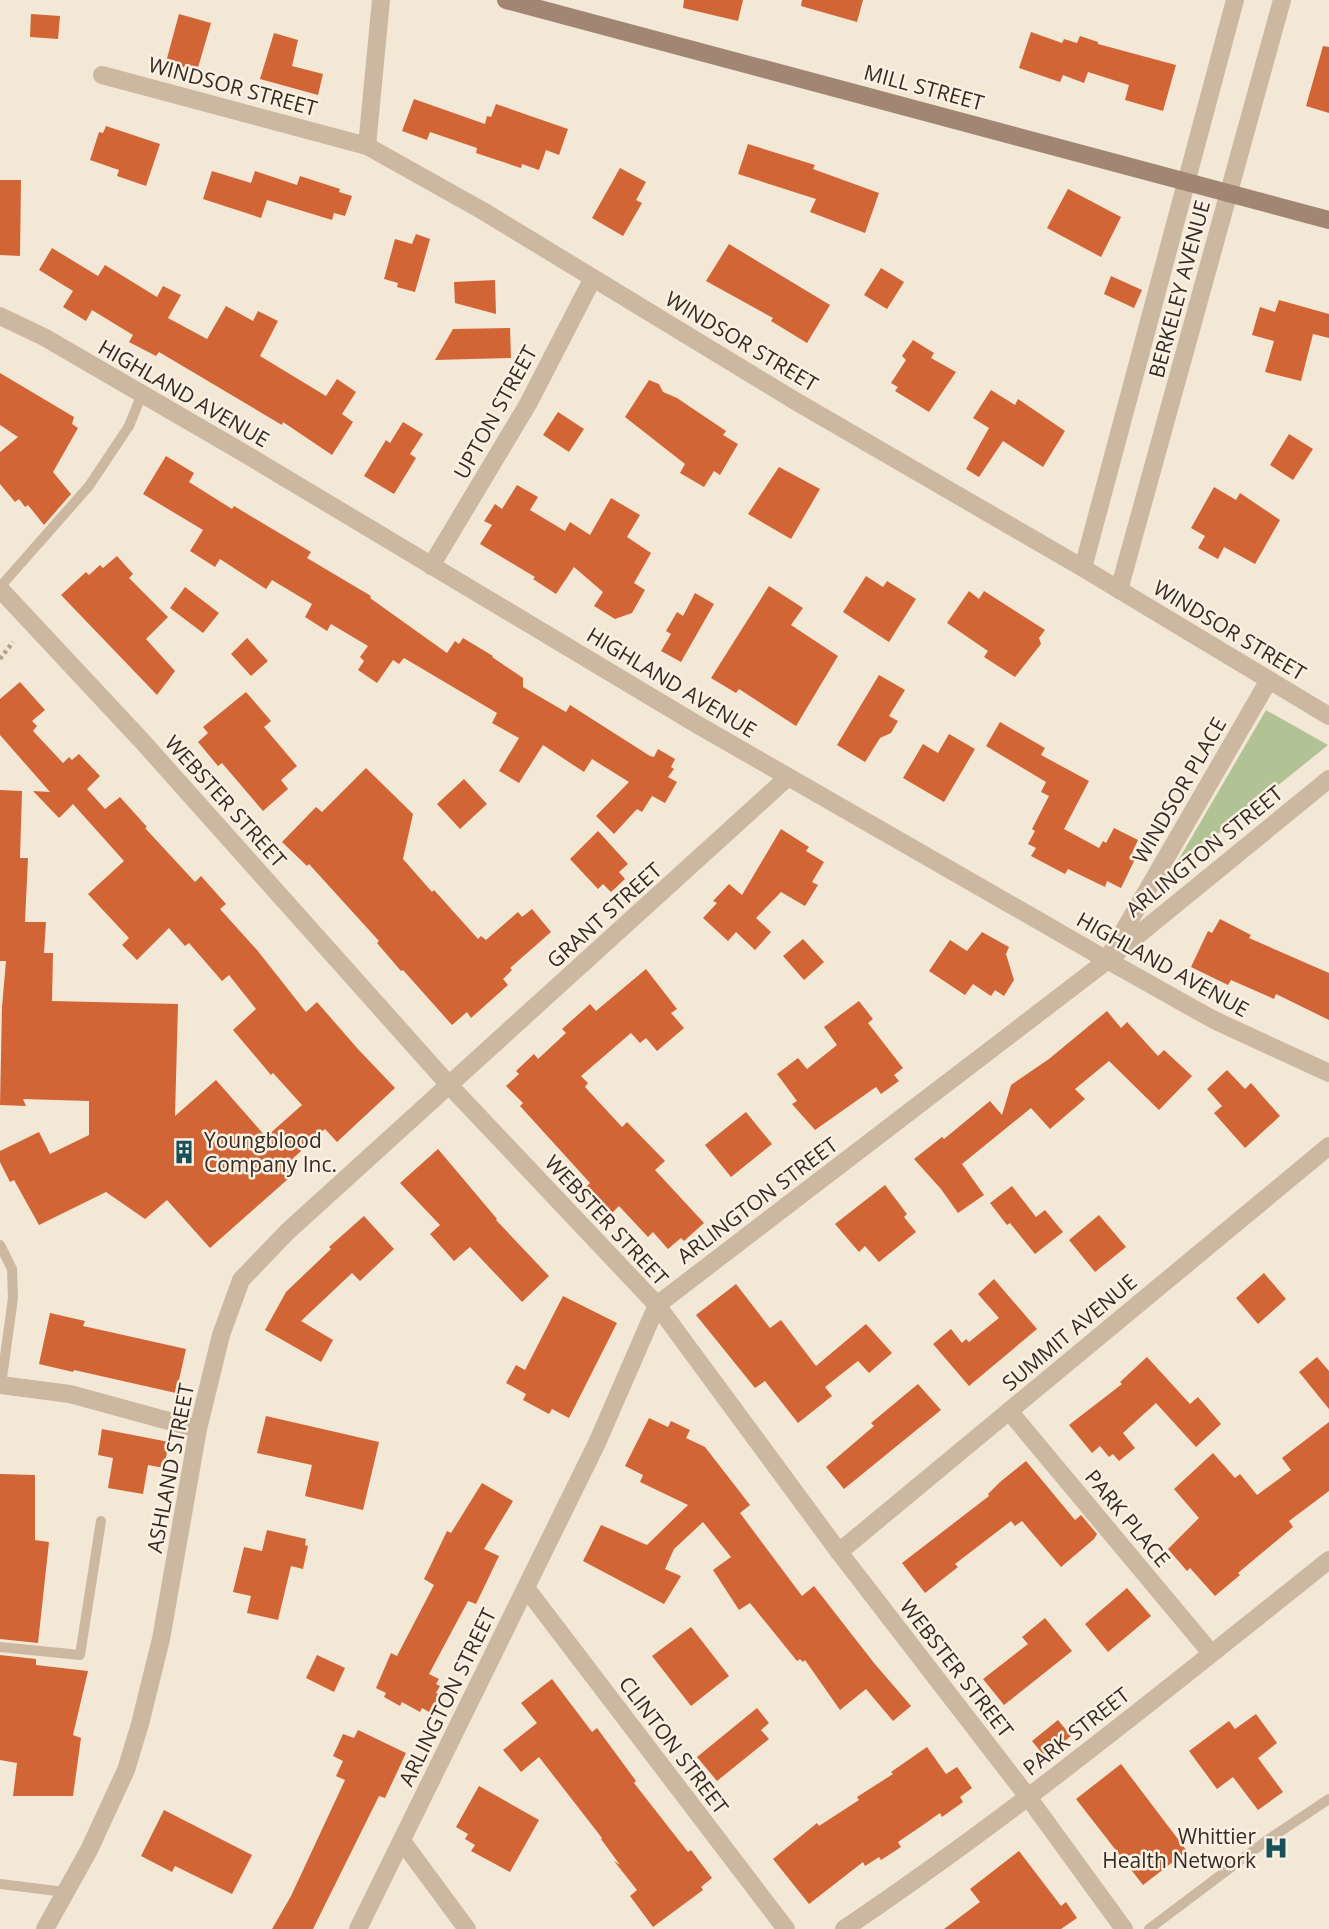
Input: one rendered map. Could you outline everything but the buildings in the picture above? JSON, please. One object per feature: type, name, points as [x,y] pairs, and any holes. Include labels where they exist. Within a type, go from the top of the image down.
[{"type":"main road","name":"MILL STREET","points":[[506,0],[1329,220]]},
{"type":"street","points":[[367,146],[381,0]]},
{"type":"street","name":"BERKELEY AVENUE","points":[[1083,568],[1235,0]]},
{"type":"street","name":"BERKELEY AVENUE","points":[[1119,590],[1282,0]]},
{"type":"street","name":"WINDSOR STREET","points":[[103,75],[367,146],[483,211],[797,401],[1329,716]]},
{"type":"street","name":"UPTON STREET","points":[[431,566],[528,404],[593,278]]},
{"type":"street","name":"HIGHLAND AVENUE","points":[[0,316],[44,337],[142,394],[788,777],[1107,960],[1214,1020],[1329,1073]]},
{"type":"street","name":"WEBSTER STREET","points":[[0,588],[142,741],[450,1086],[657,1306],[839,1552],[1028,1797],[1124,1929]]},
{"type":"street","name":"WINDSOR PLACE","points":[[1107,960],[1269,680]]},
{"type":"street","name":"GRANT STREET","points":[[450,1086],[788,777]]},
{"type":"street","name":"ARLINGTON STREET","points":[[358,1929],[597,1443],[657,1306],[1107,960],[1329,779]]},
{"type":"street","name":"ASHLAND STREET","points":[[44,1929],[89,1850],[126,1770],[140,1724],[161,1639],[198,1429],[221,1335],[241,1280],[307,1214],[450,1086]]},
{"type":"street","name":"SUMMIT AVENUE","points":[[839,1552],[1329,1146]]},
{"type":"street","points":[[1,1385],[70,1394],[198,1429]]},
{"type":"street","name":"PARK PLACE","points":[[1009,1411],[1212,1653]]},
{"type":"street","name":"PARK STREET","points":[[844,1929],[914,1882],[1028,1797],[1329,1560]]},
{"type":"street","name":"CLINTON STREET","points":[[526,1588],[786,1929]]},
{"type":"street","points":[[402,1841],[467,1929]]},
{"type":"lane","points":[[0,588],[89,485],[129,426],[142,394]]},
{"type":"lane","points":[[0,1245],[12,1269],[13,1298],[1,1385]]},
{"type":"lane","points":[[0,1273],[12,1269]]},
{"type":"lane","points":[[0,1647],[80,1655],[101,1521]]},
{"type":"lane","points":[[1149,1929],[1329,1799]]},
{"type":"lane","points":[[0,1884],[65,1892]]},
{"type":"path","points":[[0,659],[13,642]]},
{"type":"green space","points":[[1266,710],[1328,745],[1172,871]]},
{"type":"place","name":"Youngblood Company Inc.","points":[[184,1152]]},
{"type":"place","name":"Whittier Health Network","points":[[1276,1848]]}]
